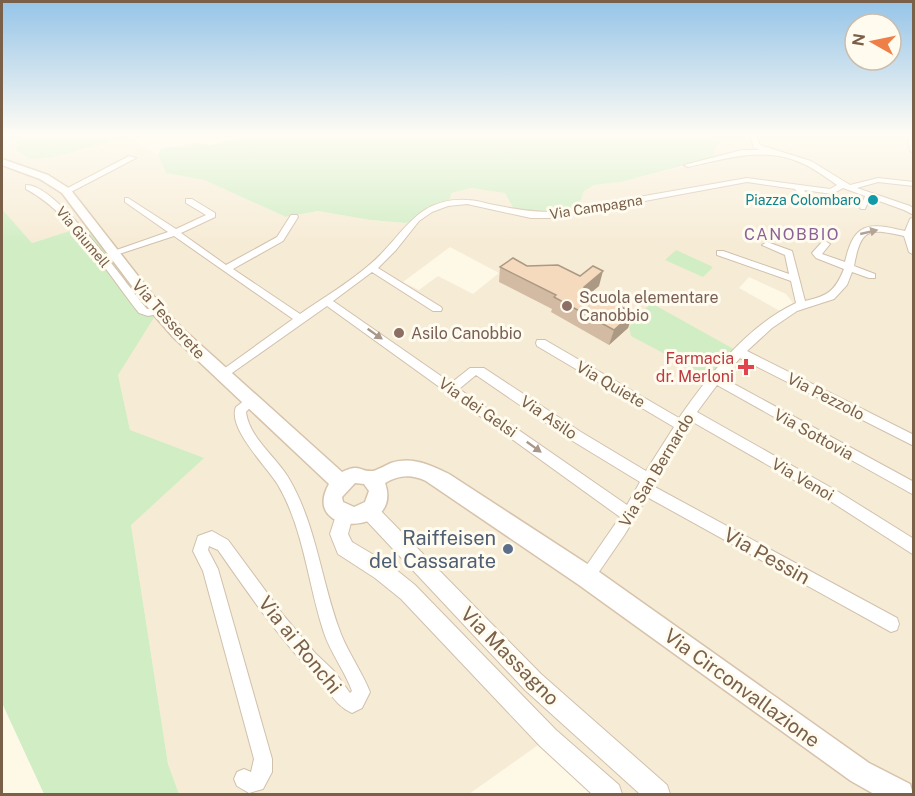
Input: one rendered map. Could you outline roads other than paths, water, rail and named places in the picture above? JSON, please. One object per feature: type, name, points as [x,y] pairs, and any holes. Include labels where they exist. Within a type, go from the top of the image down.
[{"type":"main road","name":"Via Tesserete","points":[[28,171],[44,177],[66,191],[158,312],[222,376],[340,482]]},
{"type":"main road","points":[[374,480],[399,468],[421,469],[449,484],[587,577]]},
{"type":"main road","points":[[354,475],[374,480],[379,498],[369,511],[357,516],[338,512],[333,494],[340,482],[354,475]]},
{"type":"main road","name":"Via Circonvallazione","points":[[587,577],[805,734],[860,772],[900,795]]},
{"type":"street","points":[[66,191],[106,171]]},
{"type":"street","points":[[821,171],[846,186],[907,208],[914,213]]},
{"type":"street","name":"Via Campagna","points":[[222,376],[372,268],[393,248],[416,219],[429,210],[447,204],[467,202],[544,216],[683,193],[741,180],[766,181],[832,192],[846,186],[878,180],[904,181],[914,184]]},
{"type":"street","name":"Via Giumell","points":[[29,187],[39,190],[58,207],[143,310],[148,313],[158,312]]},
{"type":"street","points":[[798,188],[807,200]]},
{"type":"street","points":[[863,208],[868,195]]},
{"type":"street","points":[[128,200],[300,319]]},
{"type":"street","points":[[113,253],[175,233],[212,215],[189,201]]},
{"type":"street","points":[[226,269],[280,239],[294,217]]},
{"type":"street","points":[[914,219],[908,233],[914,252]]},
{"type":"street","name":"Via San Bernardo","points":[[587,577],[629,515],[685,420],[715,379],[739,352],[761,332],[801,305],[820,303],[833,296],[843,285],[855,237],[863,231],[891,229],[908,233]]},
{"type":"street","points":[[825,244],[818,255],[872,276]]},
{"type":"street","points":[[767,245],[789,253],[801,305]]},
{"type":"street","points":[[720,253],[796,280]]},
{"type":"street","points":[[372,268],[437,309]]},
{"type":"street","name":"Via dei Gelsi","points":[[327,301],[629,515]]},
{"type":"street","name":"Via Quiete","points":[[541,343],[685,420]]},
{"type":"street","name":"Via Pezzolo","points":[[739,352],[914,441]]},
{"type":"street","name":"Via Asilo","points":[[452,388],[474,371],[480,371],[646,484]]},
{"type":"street","name":"Via Sottovia","points":[[715,379],[914,489]]},
{"type":"street","name":"Via ai Ronchi","points":[[244,779],[249,783],[256,782],[262,772],[263,759],[210,569],[200,551],[203,541],[212,538],[223,545],[278,622],[309,659],[328,677],[344,699],[352,704],[356,702],[361,692],[333,634],[293,502],[282,481],[259,451],[240,418],[240,410],[250,401]]},
{"type":"street","name":"Via Venoi","points":[[685,420],[832,495],[914,548]]},
{"type":"street","name":"Via Pessin","points":[[646,484],[891,624]]},
{"type":"street","name":"Via Massagno","points":[[369,511],[533,682],[658,795]]},
{"type":"street","points":[[344,515],[339,534],[345,548],[408,592],[548,738],[610,795]]},
{"type":"place","name":"Piazza Colombaro","points":[[873,200]]},
{"type":"place","name":"Scuola elementare Canobbio","points":[[567,306]]},
{"type":"place","name":"Asilo Canobbio","points":[[399,333]]},
{"type":"place","name":"Farmacia dr. Merloni","points":[[746,367]]},
{"type":"place","name":"Raiffeisen del Cassarate","points":[[508,549]]},
{"type":"district","name":"CANOBBIO","points":[[792,234]]}]
